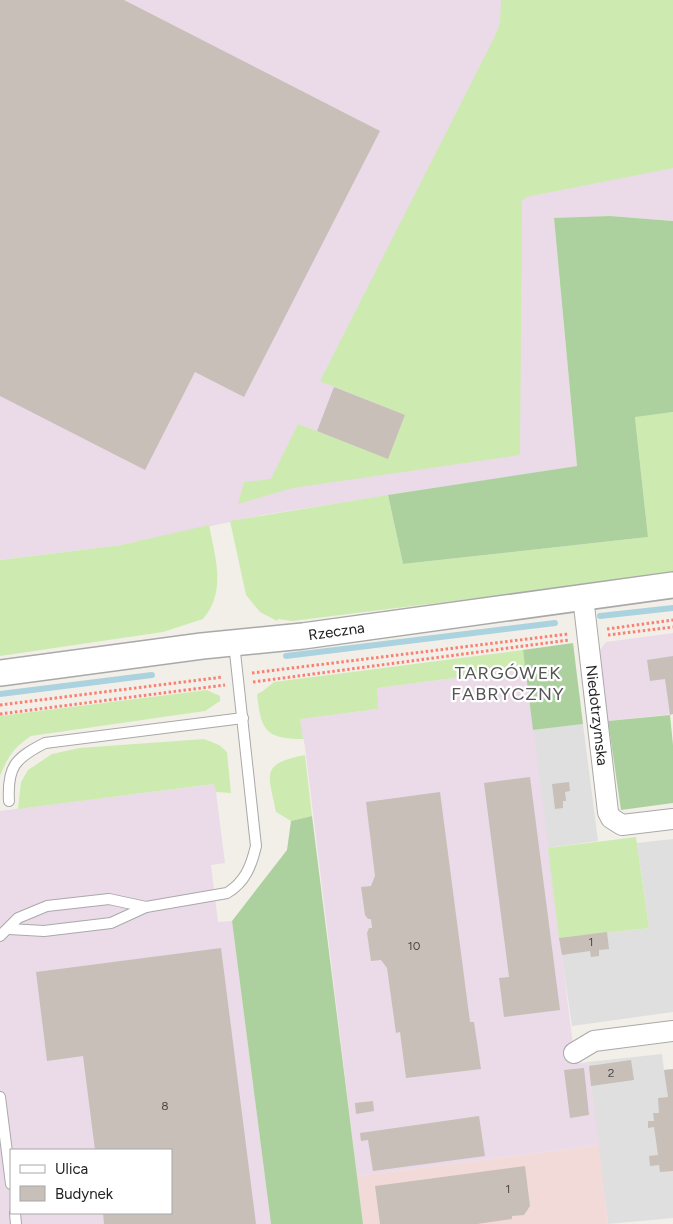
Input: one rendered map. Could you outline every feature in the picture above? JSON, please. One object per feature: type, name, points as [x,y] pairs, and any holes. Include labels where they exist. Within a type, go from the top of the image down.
[{"type":"street","name":"Rzeczna","points":[[0,674],[234,642],[303,636],[673,585]]},
{"type":"street","name":"Niedotrzymska","points":[[583,597],[605,802],[611,818],[622,825],[673,819]]},
{"type":"street","points":[[574,1053],[594,1041],[673,1032]]},
{"type":"lane","points":[[9,929],[44,931],[111,923],[146,907],[227,893],[237,887],[246,876],[252,863],[256,846],[234,642]]},
{"type":"lane","points":[[8,801],[8,780],[13,768],[34,749],[45,743],[243,718]]},
{"type":"lane","points":[[0,936],[18,918],[47,906],[109,899],[146,907]]},
{"type":"lane","points":[[0,1097],[10,1176]]},
{"type":"path","points":[[0,706],[297,674],[588,634],[673,620]]},
{"type":"path","points":[[0,714],[238,680],[588,634],[673,627]]},
{"type":"shaded area","points":[[0,0],[673,0],[673,221],[610,216],[554,219],[577,466],[263,515],[121,545],[0,560]]},
{"type":"shaded area","points":[[673,633],[673,714],[608,721],[600,650],[606,642]]},
{"type":"shaded area","points":[[526,669],[574,1053],[576,1064],[588,1062],[599,1145],[357,1176],[305,747],[299,719],[378,709],[376,688]]},
{"type":"shaded area","points":[[583,724],[598,841],[548,848],[533,730]]},
{"type":"shaded area","points":[[215,784],[225,863],[211,865],[218,922],[232,921],[271,1224],[0,1224],[0,811]]},
{"type":"shaded area","points":[[673,839],[673,1012],[572,1026],[559,938],[649,928],[637,843]]},
{"type":"shaded area","points":[[662,1054],[664,1070],[673,1069],[673,1218],[608,1224],[588,1062]]},
{"type":"shaded area","points":[[599,1145],[608,1224],[363,1224],[357,1176]]},
{"type":"green space","points":[[501,0],[673,0],[673,168],[526,197],[522,201],[520,455],[293,488],[238,504],[244,482],[271,479],[298,424],[388,458],[405,415],[320,381],[494,38],[500,23]]},
{"type":"green space","points":[[610,216],[673,221],[673,412],[635,417],[648,537],[403,564],[388,495],[577,466],[554,218]]},
{"type":"green space","points":[[673,412],[673,574],[292,621],[278,619],[277,621],[260,612],[246,595],[230,521],[388,495],[403,564],[648,537],[635,416]]},
{"type":"green space","points":[[209,525],[216,561],[217,585],[215,597],[203,619],[163,632],[0,656],[0,560],[121,545]]},
{"type":"green space","points":[[573,643],[583,724],[533,730],[523,650]]},
{"type":"green space","points":[[523,650],[526,669],[377,688],[378,709],[300,719],[303,739],[290,739],[272,734],[263,724],[260,716],[257,694],[274,682]]},
{"type":"green space","points":[[207,690],[220,696],[220,701],[205,711],[31,736],[12,753],[0,776],[0,716]]},
{"type":"green space","points":[[670,715],[673,745],[673,803],[621,810],[608,721]]},
{"type":"green space","points":[[204,739],[219,745],[227,752],[231,793],[216,792],[214,784],[18,809],[21,782],[28,770],[52,754],[79,748]]},
{"type":"green space","points":[[305,755],[312,816],[291,821],[276,812],[271,788],[271,772],[280,762]]},
{"type":"green space","points":[[312,816],[363,1224],[271,1224],[232,921],[287,850],[291,821]]},
{"type":"green space","points":[[636,837],[649,928],[559,938],[548,848]]},
{"type":"building","points":[[0,0],[124,0],[380,131],[244,397],[195,372],[145,470],[0,396]]},
{"type":"building","points":[[334,387],[405,415],[388,459],[317,431]]},
{"type":"building","points":[[673,656],[673,714],[670,715],[665,679],[650,681],[647,660]]},
{"type":"building","points":[[530,777],[560,1010],[504,1017],[499,978],[509,977],[484,783]]},
{"type":"building","points":[[569,782],[570,791],[565,792],[566,801],[563,801],[563,808],[555,809],[552,784]]},
{"type":"building","points":[[440,792],[470,1022],[474,1022],[481,1069],[406,1078],[400,1032],[396,1033],[387,968],[381,960],[371,961],[367,933],[369,928],[372,928],[371,919],[368,919],[365,915],[361,887],[371,886],[375,876],[366,802]]},
{"type":"building","points":[[607,932],[609,949],[599,950],[599,956],[591,957],[590,951],[562,955],[559,938]]},
{"type":"building","points":[[221,948],[256,1224],[104,1224],[103,1214],[172,1214],[172,1149],[95,1149],[83,1056],[47,1061],[36,972]]},
{"type":"building","points":[[631,1060],[634,1080],[591,1086],[589,1066]]},
{"type":"building","points":[[584,1068],[589,1115],[570,1118],[564,1070]]},
{"type":"building","points":[[673,1069],[673,1171],[660,1172],[659,1165],[650,1166],[649,1156],[658,1155],[654,1127],[648,1128],[648,1121],[654,1121],[653,1113],[659,1113],[658,1098],[668,1097],[664,1070]]},
{"type":"building","points":[[373,1101],[374,1111],[356,1114],[355,1103]]},
{"type":"building","points":[[479,1116],[485,1156],[373,1171],[368,1140],[361,1141],[360,1133]]},
{"type":"building","points":[[525,1166],[530,1206],[524,1215],[512,1216],[512,1219],[477,1224],[380,1224],[375,1186]]},
{"type":"waterway","points":[[600,616],[673,608]]},
{"type":"waterway","points":[[286,656],[555,623]]},
{"type":"waterway","points":[[0,694],[152,675]]},
{"type":"district","name":"TARGÓWEK FABRYCZNY","points":[[508,683]]}]
